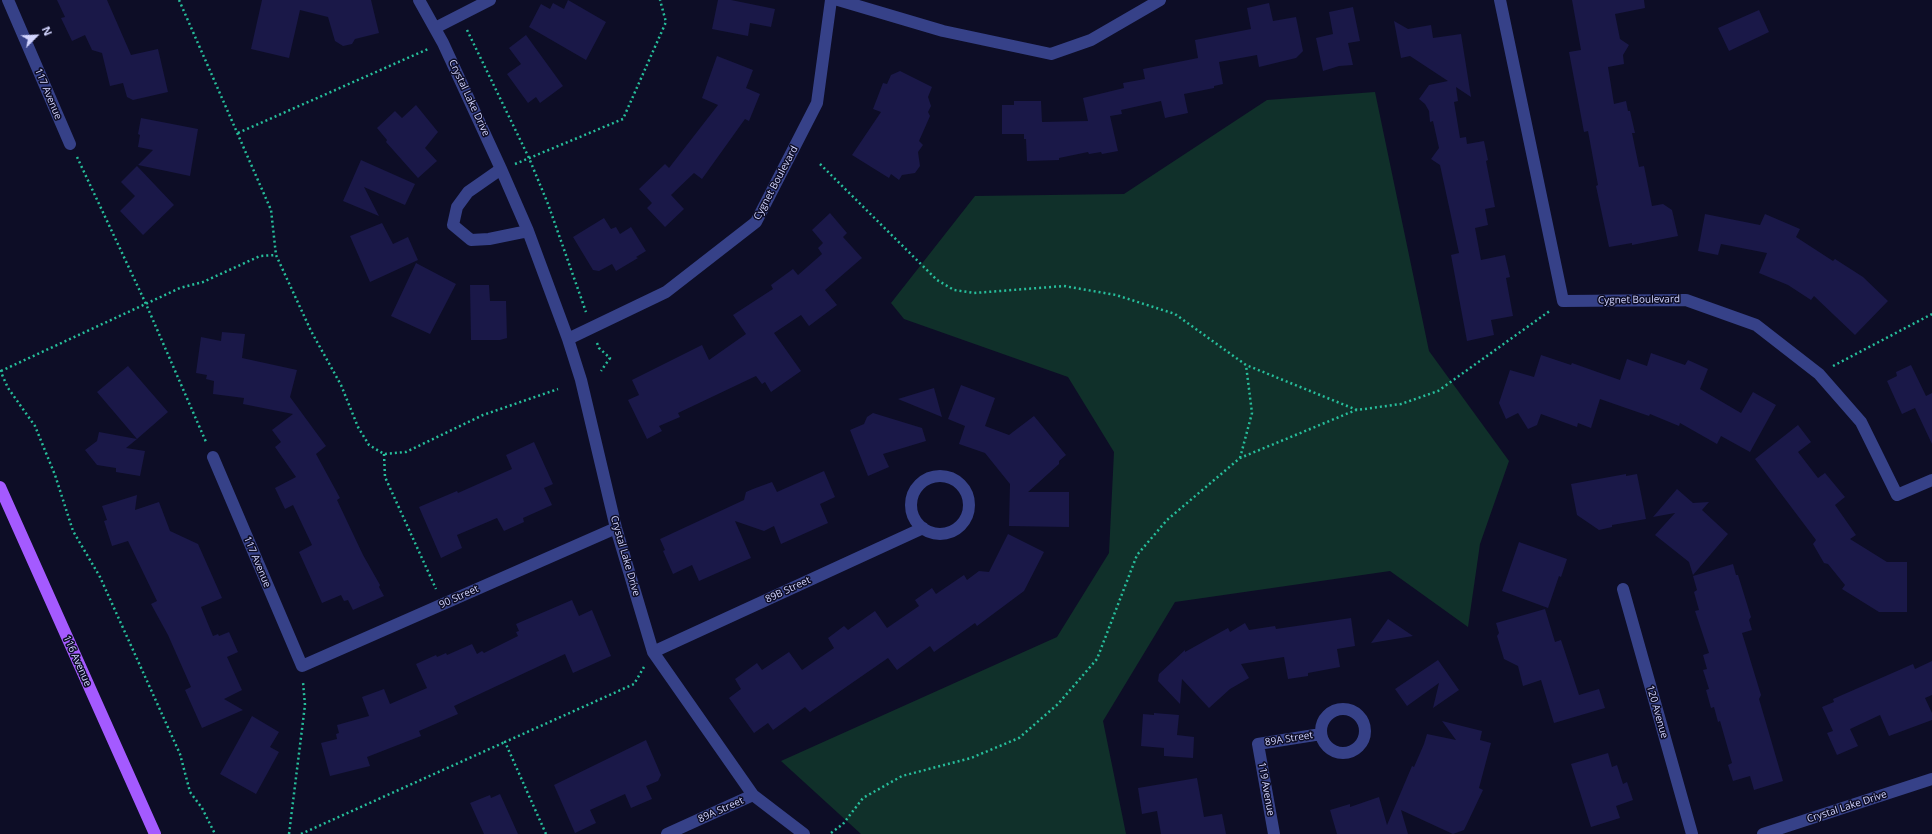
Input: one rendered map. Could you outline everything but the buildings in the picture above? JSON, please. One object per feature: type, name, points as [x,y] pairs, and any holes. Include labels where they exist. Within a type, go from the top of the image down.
[{"type":"main road","name":"116 Avenue","points":[[0,487],[155,834]]},
{"type":"street","name":"117 Avenue","points":[[8,0],[70,144]]},
{"type":"street","name":"Crystal Lake Drive","points":[[419,0],[443,43],[501,169],[528,231],[568,339],[581,380],[616,528],[653,652],[754,795],[804,834]]},
{"type":"street","points":[[435,28],[490,0]]},
{"type":"street","name":"Cygnet Boulevard","points":[[568,339],[666,292],[756,222],[817,103],[831,0]]},
{"type":"street","points":[[838,0],[943,31],[1050,54],[1091,40],[1158,0]]},
{"type":"street","points":[[1500,0],[1563,301]]},
{"type":"street","points":[[501,169],[468,192],[457,207],[453,225],[471,240],[489,239],[528,231]]},
{"type":"street","name":"Cygnet Boulevard","points":[[1563,301],[1686,300],[1756,325],[1819,374],[1861,422],[1897,495],[1932,480]]},
{"type":"street","name":"117 Avenue","points":[[212,457],[302,666]]},
{"type":"street","points":[[937,476],[946,477],[956,481],[963,487],[968,495],[968,514],[964,522],[954,531],[940,534],[931,533],[923,528],[916,521],[912,512],[914,493],[920,485],[928,479],[937,476]]},
{"type":"street","name":"90 Street","points":[[302,666],[616,528]]},
{"type":"street","name":"89B Street","points":[[653,652],[923,528]]},
{"type":"street","name":"120 Avenue","points":[[1623,589],[1692,834]]},
{"type":"street","name":"89A Street","points":[[1258,744],[1321,734]]},
{"type":"street","name":"119 Avenue","points":[[1258,744],[1274,834]]},
{"type":"street","name":"Crystal Lake Drive","points":[[1763,834],[1932,779]]},
{"type":"street","name":"89A Street","points":[[667,834],[754,795]]},
{"type":"path","points":[[179,0],[271,210],[276,255],[311,331],[341,385],[358,427],[369,445],[384,454],[406,452],[483,415],[558,389]]},
{"type":"path","points":[[501,169],[623,118],[666,22],[660,0]]},
{"type":"path","points":[[459,17],[474,42],[529,158],[548,204],[599,348],[610,358],[601,371]]},
{"type":"path","points":[[238,133],[443,43]]},
{"type":"path","points":[[70,144],[88,179],[146,304],[212,457]]},
{"type":"path","points":[[820,164],[937,280],[954,290],[974,293],[1064,286],[1116,295],[1175,314],[1246,365],[1357,410]]},
{"type":"path","points":[[215,834],[202,808],[190,792],[180,754],[100,577],[73,531],[55,475],[36,426],[8,388],[0,371],[180,288],[203,282],[260,256],[276,255]]},
{"type":"path","points":[[831,832],[843,824],[864,798],[902,776],[971,758],[1019,738],[1058,704],[1098,660],[1137,555],[1167,520],[1240,458],[1357,410],[1400,404],[1438,391],[1563,301]]},
{"type":"path","points":[[1819,374],[1932,314]]},
{"type":"path","points":[[1240,458],[1252,413],[1246,365]]},
{"type":"path","points":[[384,454],[385,477],[442,604]]},
{"type":"path","points":[[301,834],[634,684],[653,652]]},
{"type":"path","points":[[289,834],[304,705],[302,666]]},
{"type":"path","points":[[505,742],[546,834]]},
{"type":"green space","points":[[1375,92],[1429,351],[1509,461],[1480,544],[1468,627],[1390,571],[1175,602],[1103,721],[1126,834],[861,834],[781,761],[1057,637],[1109,553],[1114,452],[1068,377],[904,319],[891,303],[975,196],[1124,194],[1267,100]]}]
